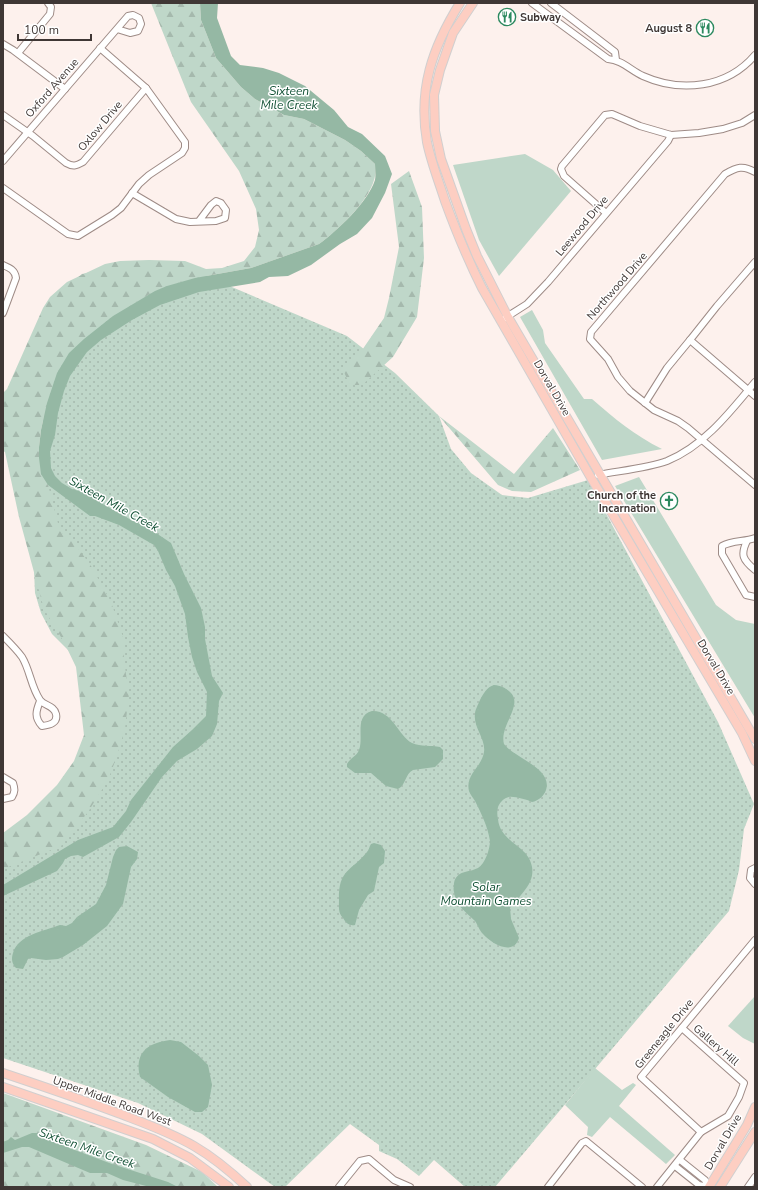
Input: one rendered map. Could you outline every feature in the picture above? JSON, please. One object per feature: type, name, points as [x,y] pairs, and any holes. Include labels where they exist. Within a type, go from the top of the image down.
[{"type":"main road","name":"Dorval Drive","points":[[460,3],[443,32],[434,52],[428,75],[424,115],[427,142],[436,175],[470,265],[600,474],[755,739]]},
{"type":"main road","name":"Dorval Drive","points":[[474,3],[453,33],[440,70],[434,102],[435,131],[441,159],[466,229],[504,319],[590,476],[742,733],[755,761]]},
{"type":"main road","name":"Upper Middle Road West","points":[[3,1073],[140,1121],[170,1134],[194,1146],[247,1187]]},
{"type":"main road","name":"Upper Middle Road West","points":[[3,1087],[171,1147],[190,1158],[229,1187]]},
{"type":"main road","name":"Dorval Drive","points":[[708,1187],[747,1125],[755,1107]]},
{"type":"main road","name":"Dorval Drive","points":[[720,1187],[755,1132]]},
{"type":"street","points":[[18,53],[50,14],[51,7],[48,3]]},
{"type":"street","points":[[532,3],[608,59],[616,60],[636,72],[654,80],[677,86],[695,86],[712,82],[731,74],[744,66],[755,55]]},
{"type":"street","points":[[551,3],[615,52],[616,60]]},
{"type":"street","name":"Oxford Avenue","points":[[3,161],[117,29]]},
{"type":"street","points":[[3,44],[18,53],[65,89]]},
{"type":"street","points":[[3,188],[68,234],[78,236],[121,208],[139,184],[149,175],[178,156],[185,148],[185,142],[146,88],[100,48]]},
{"type":"street","name":"Oxlow Drive","points":[[3,115],[28,132],[70,166],[76,166],[83,162],[141,92],[146,88]]},
{"type":"street","points":[[606,213],[564,176],[561,169],[605,115],[612,114],[620,116],[640,126],[671,135],[698,133],[723,128],[742,123],[755,115]]},
{"type":"street","name":"Leewood Drive","points":[[504,319],[527,304],[548,282],[668,141],[671,135]]},
{"type":"street","name":"Northwood Drive","points":[[755,172],[747,167],[736,168],[725,174],[591,332],[590,339],[608,359],[620,380],[654,410],[678,421],[755,485]]},
{"type":"street","points":[[132,193],[176,219],[190,222],[216,221],[225,218],[226,210],[216,201],[211,205],[199,221]]},
{"type":"street","points":[[645,402],[667,368],[755,262]]},
{"type":"street","points":[[3,265],[12,269],[16,278],[3,313]]},
{"type":"street","points":[[690,340],[755,396]]},
{"type":"street","points":[[590,476],[652,466],[667,461],[702,440],[755,382]]},
{"type":"street","points":[[755,538],[747,541],[728,542],[722,546],[722,554],[746,595],[755,597]]},
{"type":"street","points":[[747,541],[743,550],[744,557],[755,570]]},
{"type":"street","points":[[3,636],[22,657],[40,701]]},
{"type":"street","points":[[3,777],[13,783],[15,789],[12,797],[3,799]]},
{"type":"street","points":[[755,868],[751,870],[750,878],[755,884]]},
{"type":"street","name":"Greeneagle Drive","points":[[701,1132],[641,1077],[755,940]]},
{"type":"street","name":"Gallery Hill","points":[[657,1187],[701,1132],[728,1116],[744,1083],[682,1028]]},
{"type":"street","points":[[548,1187],[582,1143],[586,1141],[642,1187]]},
{"type":"street","points":[[339,1187],[360,1161],[369,1159],[394,1180],[410,1187]]},
{"type":"street","points":[[680,1160],[705,1180],[708,1187]]},
{"type":"street","points":[[675,1166],[699,1185],[708,1187]]},
{"type":"street","points":[[748,1187],[755,1177]]},
{"type":"green space","points":[[151,3],[200,3],[201,20],[216,58],[241,87],[255,99],[284,115],[304,119],[345,140],[361,151],[375,164],[375,176],[371,189],[359,206],[343,224],[319,244],[251,268],[195,278],[155,291],[113,316],[84,339],[69,353],[57,373],[47,403],[41,430],[39,447],[41,474],[48,485],[60,531],[75,544],[91,566],[111,602],[123,637],[124,661],[129,694],[125,728],[117,756],[108,780],[88,812],[61,846],[3,869],[3,833],[27,815],[57,785],[74,761],[84,735],[76,667],[64,642],[44,609],[19,517],[5,452],[3,451],[3,393],[7,389],[43,308],[50,297],[67,282],[105,264],[120,261],[185,261],[206,269],[222,268],[244,261],[255,247],[259,230],[256,209],[239,171],[191,102]]},
{"type":"green space","points":[[525,154],[553,170],[571,191],[499,276],[479,240],[453,165]]},
{"type":"green space","points":[[409,171],[422,207],[424,258],[417,317],[393,357],[362,385],[350,385],[343,370],[358,356],[384,318],[399,247],[391,184]]},
{"type":"green space","points":[[173,262],[347,336],[395,373],[439,416],[451,449],[471,473],[502,495],[528,498],[588,480],[718,722],[754,804],[744,829],[739,870],[729,911],[495,1187],[465,1187],[434,1160],[419,1176],[397,1159],[379,1151],[379,1145],[350,1124],[285,1187],[275,1187],[202,1134],[138,1103],[3,1058],[3,849],[55,807],[90,731],[78,660],[52,634],[41,613],[35,593],[33,548],[53,297],[82,274],[122,265]]},
{"type":"green space","points":[[532,310],[543,330],[545,343],[584,399],[592,399],[625,426],[642,438],[662,449],[602,460],[520,317]]},
{"type":"green space","points":[[439,416],[514,474],[553,428],[580,470],[531,492],[512,491],[498,485]]},
{"type":"green space","points":[[639,477],[716,605],[736,620],[755,624],[755,718],[615,486]]},
{"type":"green space","points":[[755,996],[755,1044],[743,1038],[728,1026]]},
{"type":"green space","points":[[595,1068],[622,1090],[633,1083],[636,1085],[619,1106],[675,1155],[666,1164],[610,1117],[592,1137],[587,1135],[588,1127],[565,1105]]},
{"type":"green space","points":[[3,1093],[146,1145],[202,1172],[218,1187],[3,1187]]},
{"type":"water","name":"Sixteen Mile Creek","points":[[200,3],[218,3],[217,18],[231,56],[240,65],[263,68],[279,73],[305,86],[334,110],[348,127],[362,134],[385,156],[392,174],[385,193],[372,218],[357,234],[340,244],[311,265],[288,276],[269,277],[260,282],[199,292],[160,305],[132,320],[101,340],[87,352],[70,376],[58,413],[55,435],[50,451],[51,468],[55,476],[62,483],[72,489],[94,497],[101,503],[147,527],[171,543],[201,608],[212,676],[223,693],[219,701],[217,724],[212,736],[197,749],[177,761],[162,777],[119,837],[83,857],[78,855],[65,859],[57,871],[3,896],[3,885],[78,840],[113,827],[126,811],[131,800],[173,747],[206,716],[207,692],[197,672],[192,657],[185,614],[175,586],[154,545],[119,525],[95,516],[90,516],[48,485],[41,474],[39,447],[41,430],[47,403],[57,373],[69,353],[84,339],[113,316],[155,291],[195,278],[251,268],[319,244],[343,224],[359,206],[371,189],[375,180],[375,164],[361,151],[345,140],[304,119],[284,115],[255,99],[241,87],[216,58],[201,20]]},
{"type":"water","name":"Solar Mountain Games","points":[[494,685],[507,689],[514,698],[513,710],[503,737],[504,744],[538,769],[547,782],[545,792],[536,801],[532,802],[524,799],[509,797],[502,800],[498,807],[497,816],[500,827],[504,834],[526,854],[532,867],[529,884],[510,908],[511,919],[519,938],[516,944],[512,947],[496,944],[487,938],[480,931],[475,921],[459,905],[455,897],[454,890],[455,879],[463,872],[474,870],[481,866],[487,856],[489,848],[490,841],[486,825],[475,801],[469,792],[468,785],[471,775],[483,757],[484,752],[483,742],[475,719],[476,711],[484,693],[489,687]]},
{"type":"water","points":[[372,711],[385,714],[412,743],[440,747],[443,750],[443,759],[435,767],[413,770],[410,772],[403,785],[398,789],[386,786],[371,773],[355,773],[347,767],[347,764],[359,750],[361,722],[363,717]]},
{"type":"water","points":[[374,843],[381,845],[385,851],[384,863],[379,867],[374,891],[368,895],[359,910],[355,925],[351,925],[345,921],[340,912],[339,890],[341,882],[343,876],[367,852],[371,844]]},
{"type":"water","points":[[127,846],[138,852],[137,859],[131,867],[123,904],[107,926],[83,945],[63,957],[46,960],[31,958],[28,959],[23,969],[16,968],[12,961],[12,955],[20,942],[32,934],[60,925],[66,926],[72,923],[77,917],[96,904],[106,885],[116,850],[119,847]]},
{"type":"water","points":[[170,1040],[181,1042],[208,1065],[212,1085],[208,1107],[202,1112],[195,1112],[168,1097],[140,1077],[139,1062],[144,1051],[162,1041]]},
{"type":"water","name":"Sixteen Mile Creek","points":[[32,1133],[46,1135],[56,1143],[112,1164],[168,1182],[178,1187],[150,1187],[123,1180],[107,1173],[90,1173],[29,1147],[22,1147],[3,1153],[3,1142],[11,1137],[15,1140]]},
{"type":"place","name":"Subway","points":[[507,17]]},
{"type":"place","name":"August 8","points":[[705,28]]},
{"type":"place","name":"Church of the Incarnation","points":[[669,501]]}]
